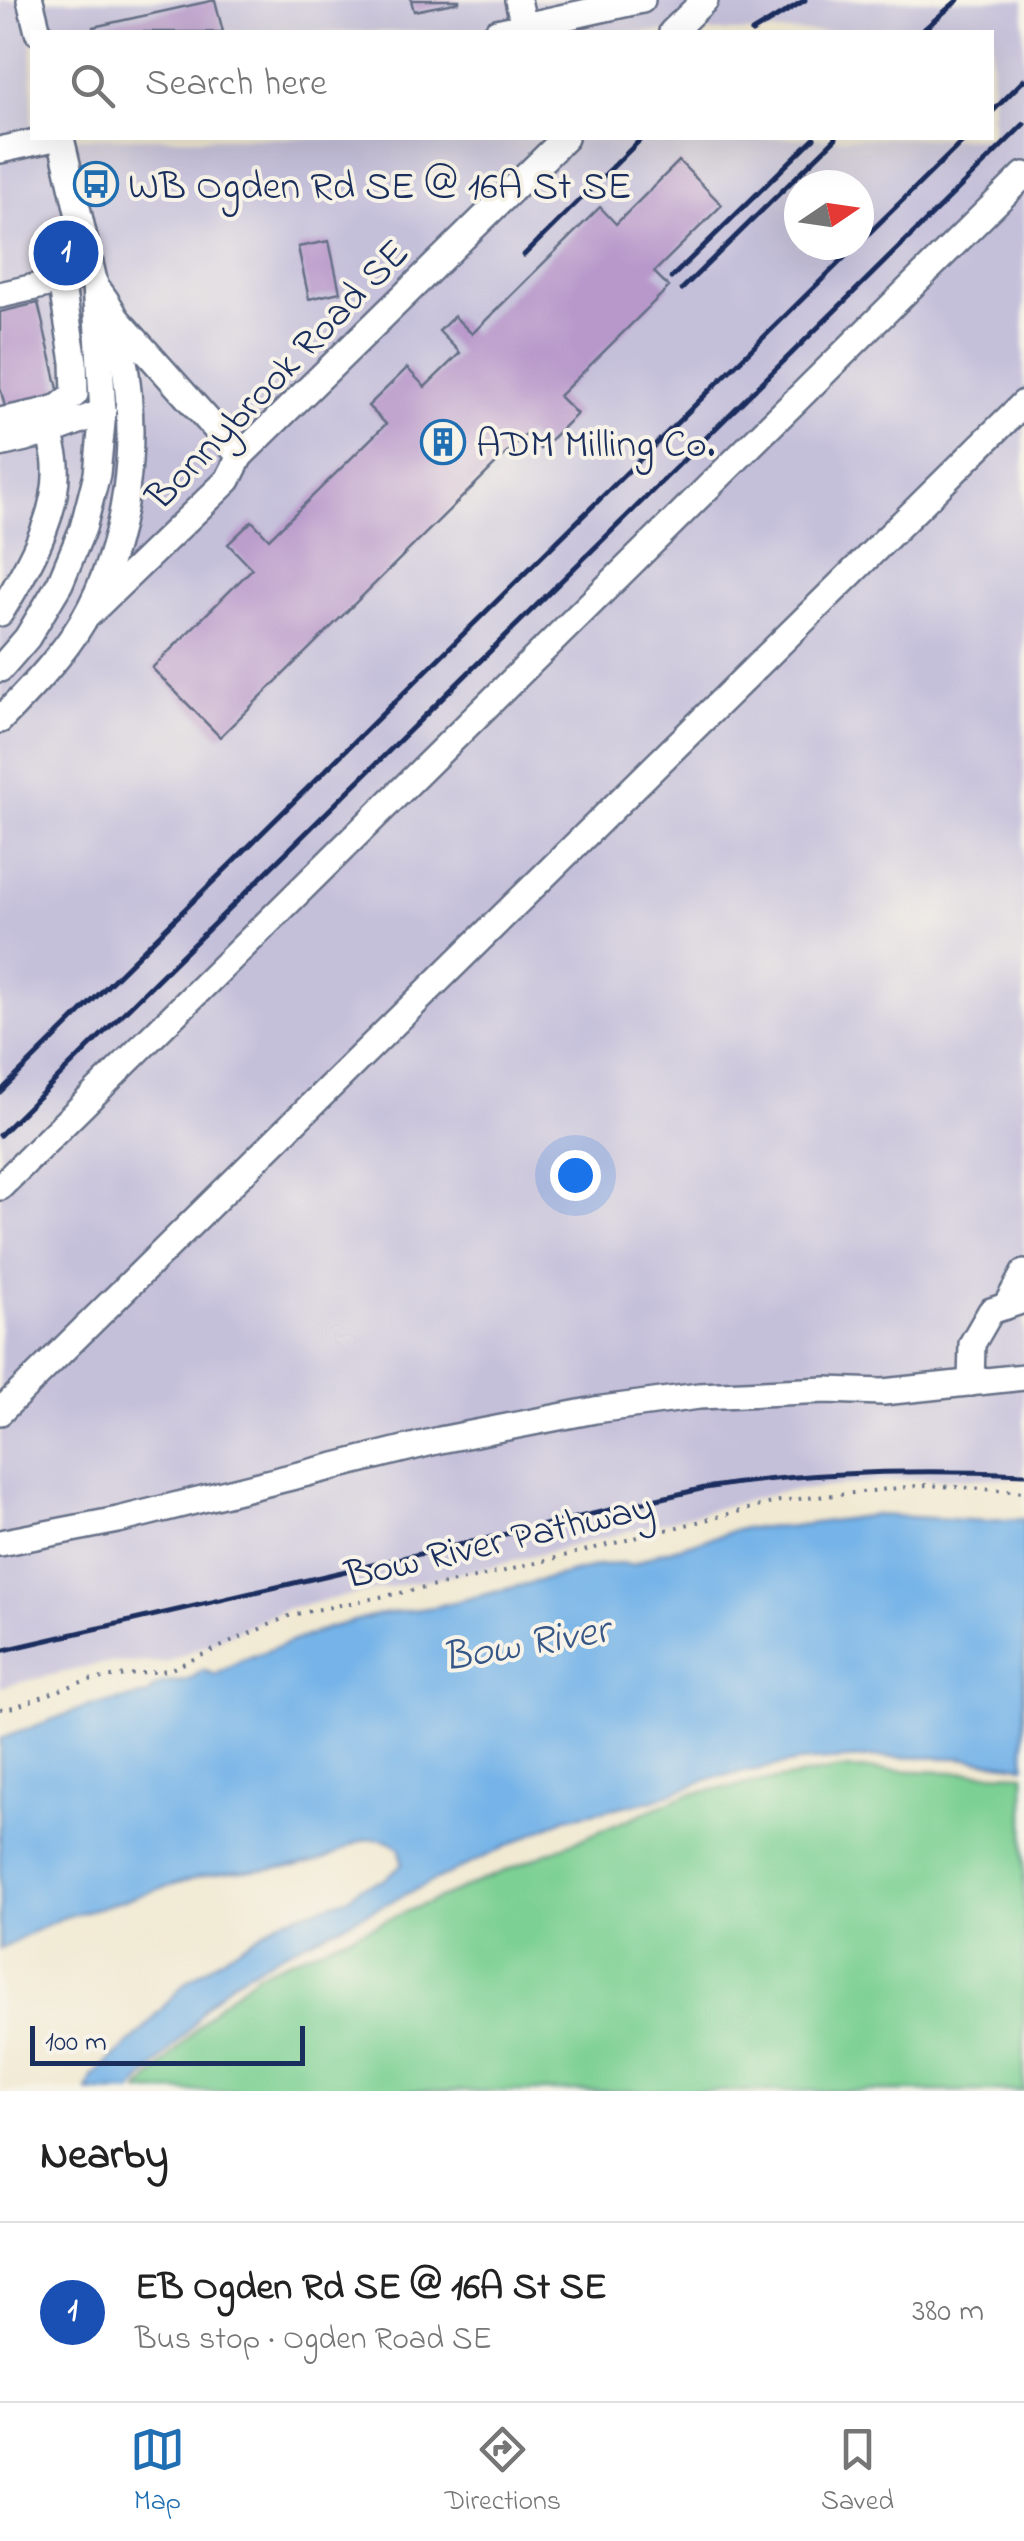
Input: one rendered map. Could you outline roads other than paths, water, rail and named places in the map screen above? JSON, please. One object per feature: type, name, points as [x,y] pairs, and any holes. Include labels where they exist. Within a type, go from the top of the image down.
[{"type":"street","points":[[30,0],[38,30]]},
{"type":"street","points":[[518,0],[524,26]]},
{"type":"street","points":[[505,30],[642,0]]},
{"type":"street","points":[[674,30],[704,0]]},
{"type":"street","points":[[0,150],[45,140]]},
{"type":"street","points":[[0,669],[27,638],[60,583],[83,528],[97,474],[103,412],[94,279],[62,140]]},
{"type":"street","name":"Bonnybrook Road SE","points":[[84,619],[228,480],[240,456],[562,140]]},
{"type":"street","points":[[0,1187],[1024,174]]},
{"type":"street","points":[[0,295],[62,280],[94,279]]},
{"type":"street","points":[[94,279],[116,318],[240,456]]},
{"type":"street","points":[[0,444],[45,423],[75,394],[62,280]]},
{"type":"street","points":[[0,720],[46,671],[84,619],[112,552],[124,508],[131,443],[129,390],[116,318]]},
{"type":"street","points":[[0,1412],[1024,403]]},
{"type":"street","points":[[0,422],[45,423],[103,412]]},
{"type":"street","points":[[0,613],[28,569],[55,493],[56,463],[45,423]]},
{"type":"street","points":[[971,1383],[972,1344],[991,1311],[1015,1303],[1024,1273]]},
{"type":"street","points":[[0,1543],[118,1520],[440,1440],[595,1410],[716,1395],[826,1390],[884,1392],[1024,1378]]},
{"type":"water","name":"Bow River","points":[[874,1515],[986,1521],[1024,1519],[1024,1766],[960,1758],[878,1757],[797,1762],[712,1778],[653,1800],[566,1818],[286,1951],[231,1982],[132,2091],[87,2091],[92,2077],[138,2035],[186,1982],[281,1920],[347,1899],[361,1887],[384,1880],[402,1864],[400,1848],[376,1839],[367,1840],[316,1862],[199,1877],[62,1918],[0,1949],[0,1739],[86,1707],[149,1695],[161,1684],[188,1680],[203,1670],[215,1675],[240,1661],[328,1628],[376,1615],[435,1607],[598,1566],[632,1565],[744,1528],[786,1527]]},
{"type":"railway","points":[[755,30],[805,0]]},
{"type":"railway","points":[[923,30],[958,0]]},
{"type":"railway","points":[[994,110],[1024,80]]},
{"type":"railway","points":[[0,1135],[1024,124]]},
{"type":"railway","points":[[524,255],[640,140]]},
{"type":"railway","points":[[671,278],[812,140]]},
{"type":"railway","points":[[682,289],[834,140]]},
{"type":"railway","points":[[874,228],[964,140]]},
{"type":"railway","points":[[0,1092],[842,260]]},
{"type":"railway","points":[[0,1651],[705,1488],[864,1473],[1024,1474]]},
{"type":"place","name":"WB Ogden Rd SE @ 16A St SE","points":[[96,184]]},
{"type":"place","name":"EB Ogden Rd SE @ 16A St SE","points":[[66,253]]},
{"type":"place","name":"ADM Milling Co.","points":[[443,442]]}]
